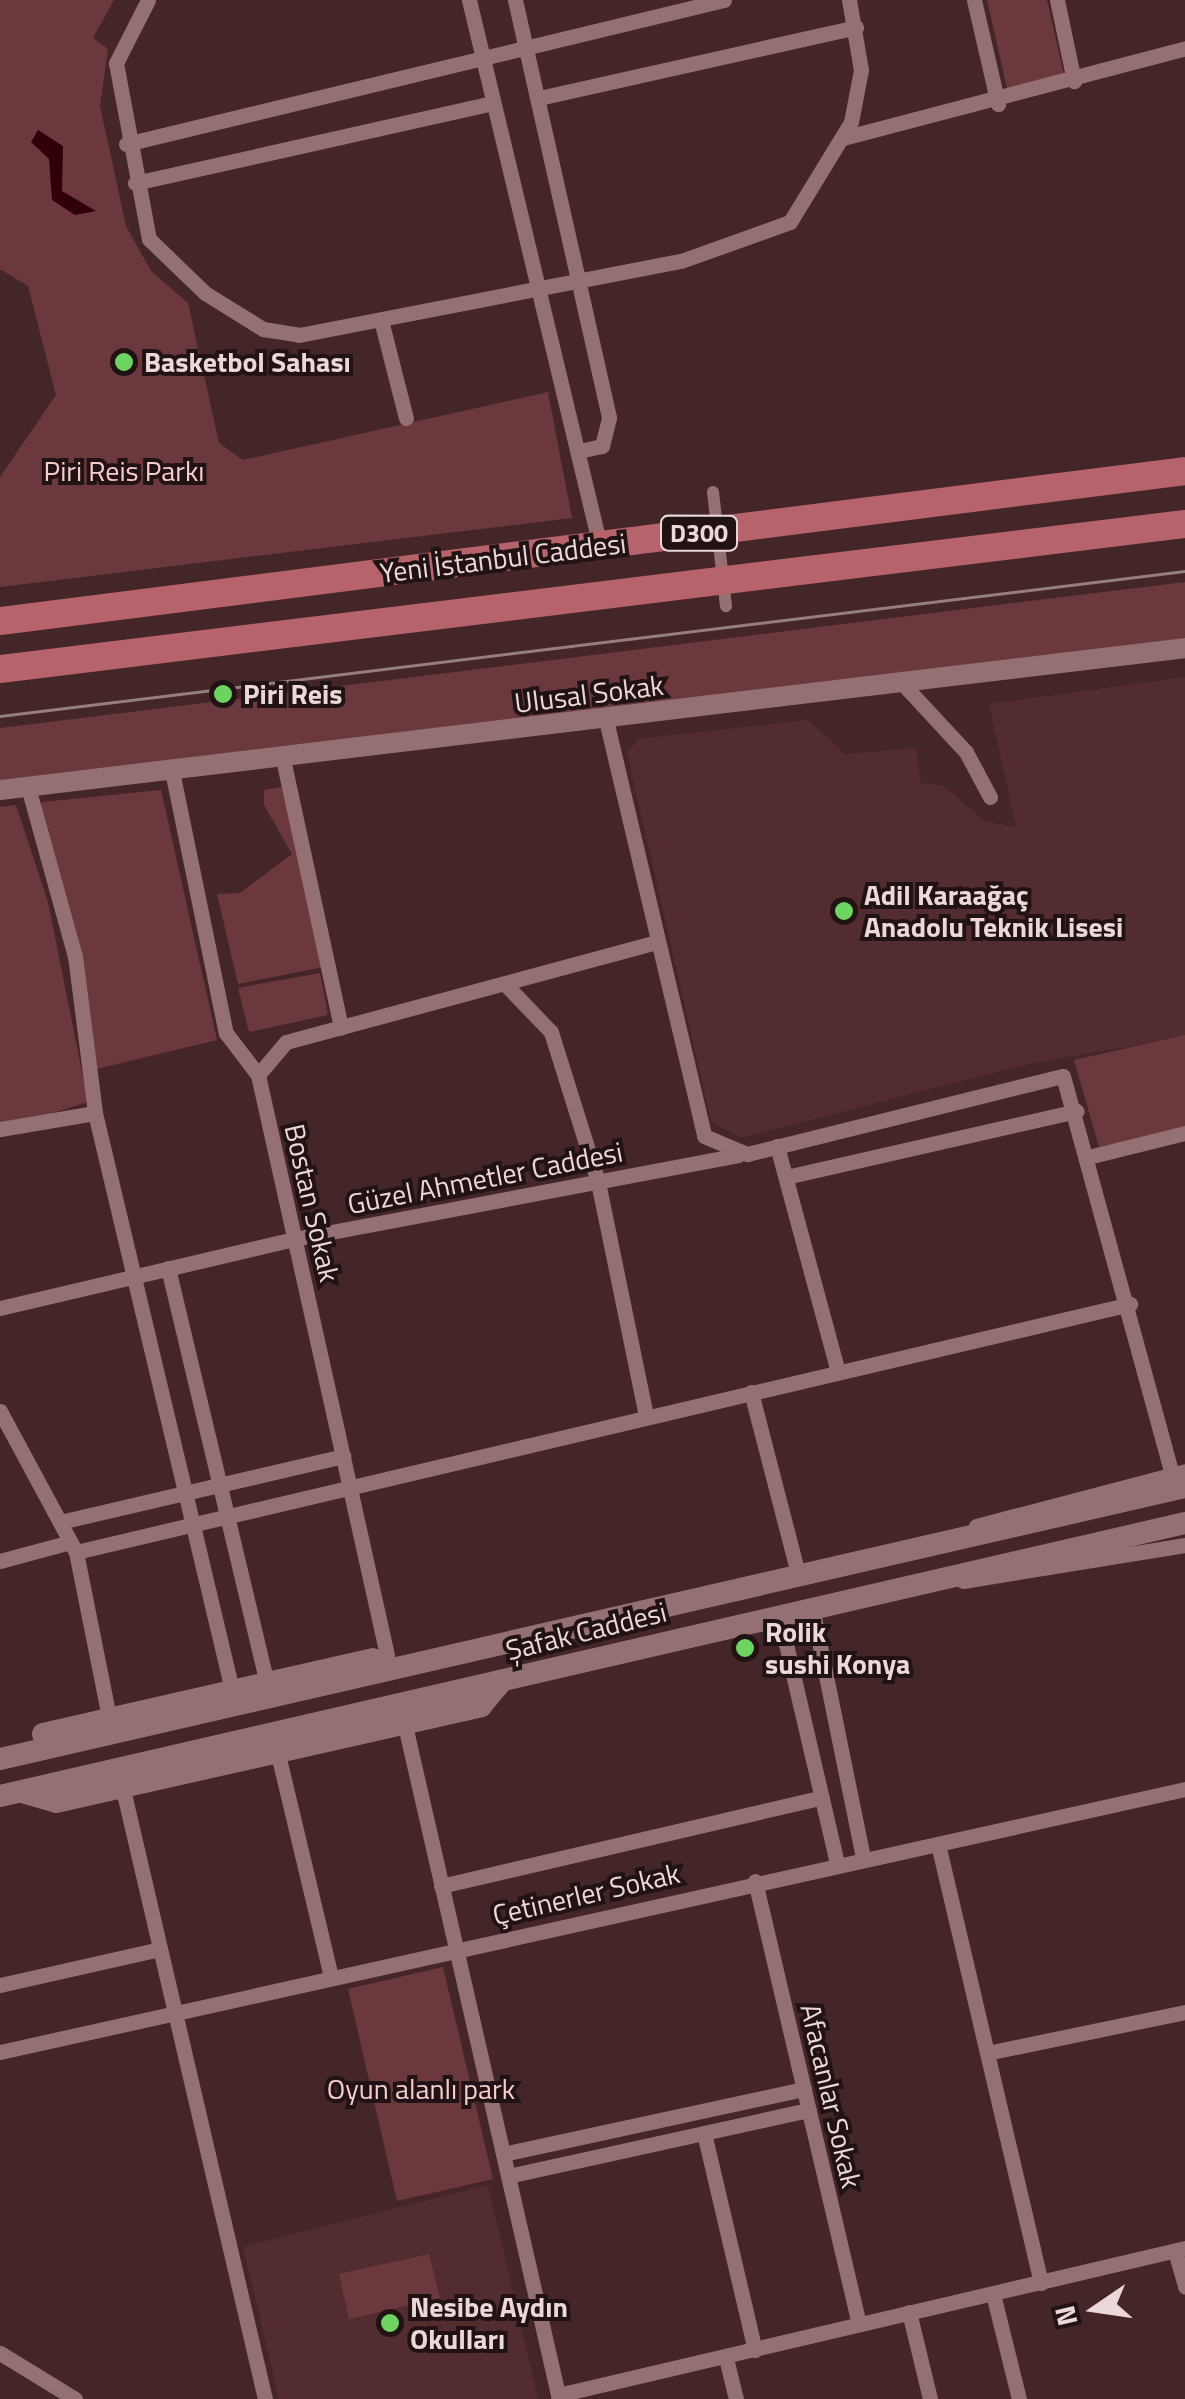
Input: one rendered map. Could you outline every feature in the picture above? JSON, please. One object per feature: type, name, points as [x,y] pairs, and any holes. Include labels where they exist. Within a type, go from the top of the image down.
[{"type":"highway","name":"Yeni İstanbul Caddesi","points":[[0,621],[1185,471]]},
{"type":"highway","name":"Yeni İstanbul Caddesi","points":[[0,669],[1185,524]]},
{"type":"main road","name":"Şafak Caddesi","points":[[6,1758],[1011,1528],[1181,1478]]},
{"type":"main road","name":"Şafak Caddesi","points":[[9,1793],[500,1683],[779,1614],[1185,1522]]},
{"type":"main road","points":[[1011,1528],[1018,1560]]},
{"type":"main road","points":[[6,1758],[30,1738],[108,1717],[468,1637],[492,1648]]},
{"type":"main road","points":[[9,1793],[56,1802],[481,1706],[500,1683]]},
{"type":"street","points":[[148,0],[116,63],[126,144],[149,238],[173,268],[263,330],[299,336],[382,324],[579,282],[764,236],[790,222],[843,138],[861,70],[849,0]]},
{"type":"street","points":[[469,0],[492,103],[543,290],[600,546]]},
{"type":"street","points":[[515,0],[609,418],[602,446],[579,451]]},
{"type":"street","points":[[126,144],[724,0]]},
{"type":"street","points":[[974,0],[998,104]]},
{"type":"street","points":[[1057,0],[1074,81]]},
{"type":"street","points":[[538,98],[856,27]]},
{"type":"street","points":[[843,138],[998,104],[1185,48]]},
{"type":"street","points":[[136,183],[492,103]]},
{"type":"street","points":[[382,324],[406,418]]},
{"type":"street","points":[[713,492],[726,606]]},
{"type":"street","name":"Ulusal Sokak","points":[[0,790],[1185,648]]},
{"type":"street","points":[[901,682],[966,752],[990,797]]},
{"type":"street","points":[[606,720],[704,1136],[747,1154]]},
{"type":"street","points":[[282,759],[341,1028]]},
{"type":"street","name":"Bostan Sokak","points":[[172,771],[226,1033],[258,1076],[387,1655]]},
{"type":"street","points":[[28,787],[75,956],[95,1113],[137,1275],[232,1690]]},
{"type":"street","points":[[258,1076],[286,1042],[656,942]]},
{"type":"street","points":[[505,984],[551,1032],[598,1182],[646,1416]]},
{"type":"street","name":"Güzel Ahmetler Caddesi","points":[[0,1308],[294,1239],[747,1154],[1063,1076],[1078,1112]]},
{"type":"street","points":[[786,1177],[1078,1112],[1181,1478],[1022,1510],[926,1548]]},
{"type":"street","points":[[0,1129],[95,1113]]},
{"type":"street","points":[[1092,1156],[1185,1133]]},
{"type":"street","points":[[777,1146],[838,1372]]},
{"type":"street","points":[[168,1268],[267,1682]]},
{"type":"street","points":[[0,1561],[194,1523],[1130,1304]]},
{"type":"street","points":[[751,1392],[799,1577]]},
{"type":"street","points":[[0,1411],[74,1547],[108,1717]]},
{"type":"street","points":[[60,1522],[343,1456]]},
{"type":"street","points":[[929,1580],[1030,1577],[1185,1545]]},
{"type":"street","points":[[812,1607],[863,1858]]},
{"type":"street","points":[[779,1614],[837,1864]]},
{"type":"street","points":[[404,1722],[558,2397],[1180,2249],[1185,2287]]},
{"type":"street","points":[[277,1750],[331,1976]]},
{"type":"street","points":[[122,1785],[265,2399]]},
{"type":"street","name":"Çetinerler Sokak","points":[[0,2052],[174,2007],[456,1950],[1185,1789]]},
{"type":"street","points":[[441,1886],[822,1797]]},
{"type":"street","points":[[938,1844],[1041,2283]]},
{"type":"street","name":"Afacanlar Sokak","points":[[755,1881],[859,2323]]},
{"type":"street","points":[[0,1985],[160,1949]]},
{"type":"street","points":[[987,2053],[1185,2012]]},
{"type":"street","points":[[503,2154],[804,2089]]},
{"type":"street","points":[[508,2176],[808,2110]]},
{"type":"street","points":[[704,2133],[755,2350]]},
{"type":"street","points":[[993,2294],[1019,2399]]},
{"type":"street","points":[[909,2312],[930,2399]]},
{"type":"street","points":[[0,2353],[74,2399]]},
{"type":"street","points":[[726,2358],[736,2399]]},
{"type":"shaded area","points":[[38,130],[63,146],[62,191],[96,211],[75,215],[52,200],[49,159],[31,142]]},
{"type":"shaded area","name":"Adil Karaağaç Anadolu Teknik Lisesi","points":[[1185,677],[1185,1037],[1032,1063],[741,1138],[711,1121],[627,753],[638,739],[808,720],[845,754],[916,748],[921,783],[944,786],[984,821],[1016,827],[989,704]]},
{"type":"shaded area","name":"Nesibe Aydın Okulları","points":[[488,2185],[538,2399],[279,2399],[243,2247]]},
{"type":"green space","name":"Piri Reis Parkı","points":[[0,0],[114,0],[93,38],[108,49],[100,106],[126,226],[151,271],[188,303],[219,443],[243,460],[548,392],[572,518],[0,587],[0,477],[56,395],[28,286],[0,269]]},
{"type":"green space","points":[[987,0],[1047,0],[1064,75],[1007,88]]},
{"type":"green space","points":[[1185,582],[1185,639],[0,785],[0,728]]},
{"type":"green space","points":[[286,786],[324,967],[238,984],[217,894],[240,893],[292,854],[264,805],[264,790]]},
{"type":"green space","points":[[161,790],[217,1040],[96,1069],[37,814],[42,802]]},
{"type":"green space","points":[[16,805],[48,902],[88,1102],[0,1129],[0,807]]},
{"type":"green space","points":[[320,973],[328,1015],[249,1032],[238,988]]},
{"type":"green space","points":[[1185,1035],[1185,1127],[1099,1147],[1074,1060]]},
{"type":"green space","name":"Oyun alanlı park","points":[[443,1967],[493,2179],[397,2201],[348,1989]]},
{"type":"green space","points":[[429,2254],[440,2298],[349,2319],[339,2274]]},
{"type":"tram line","points":[[0,716],[1185,571]]},
{"type":"place","name":"Basketbol Sahası","points":[[124,362]]},
{"type":"place","name":"Piri Reis","points":[[223,694]]},
{"type":"place","name":"Adil Karaağaç Anadolu Teknik Lisesi","points":[[844,911]]},
{"type":"place","name":"Rolik sushi Konya","points":[[745,1648]]},
{"type":"place","name":"Nesibe Aydın Okulları","points":[[390,2323]]}]
